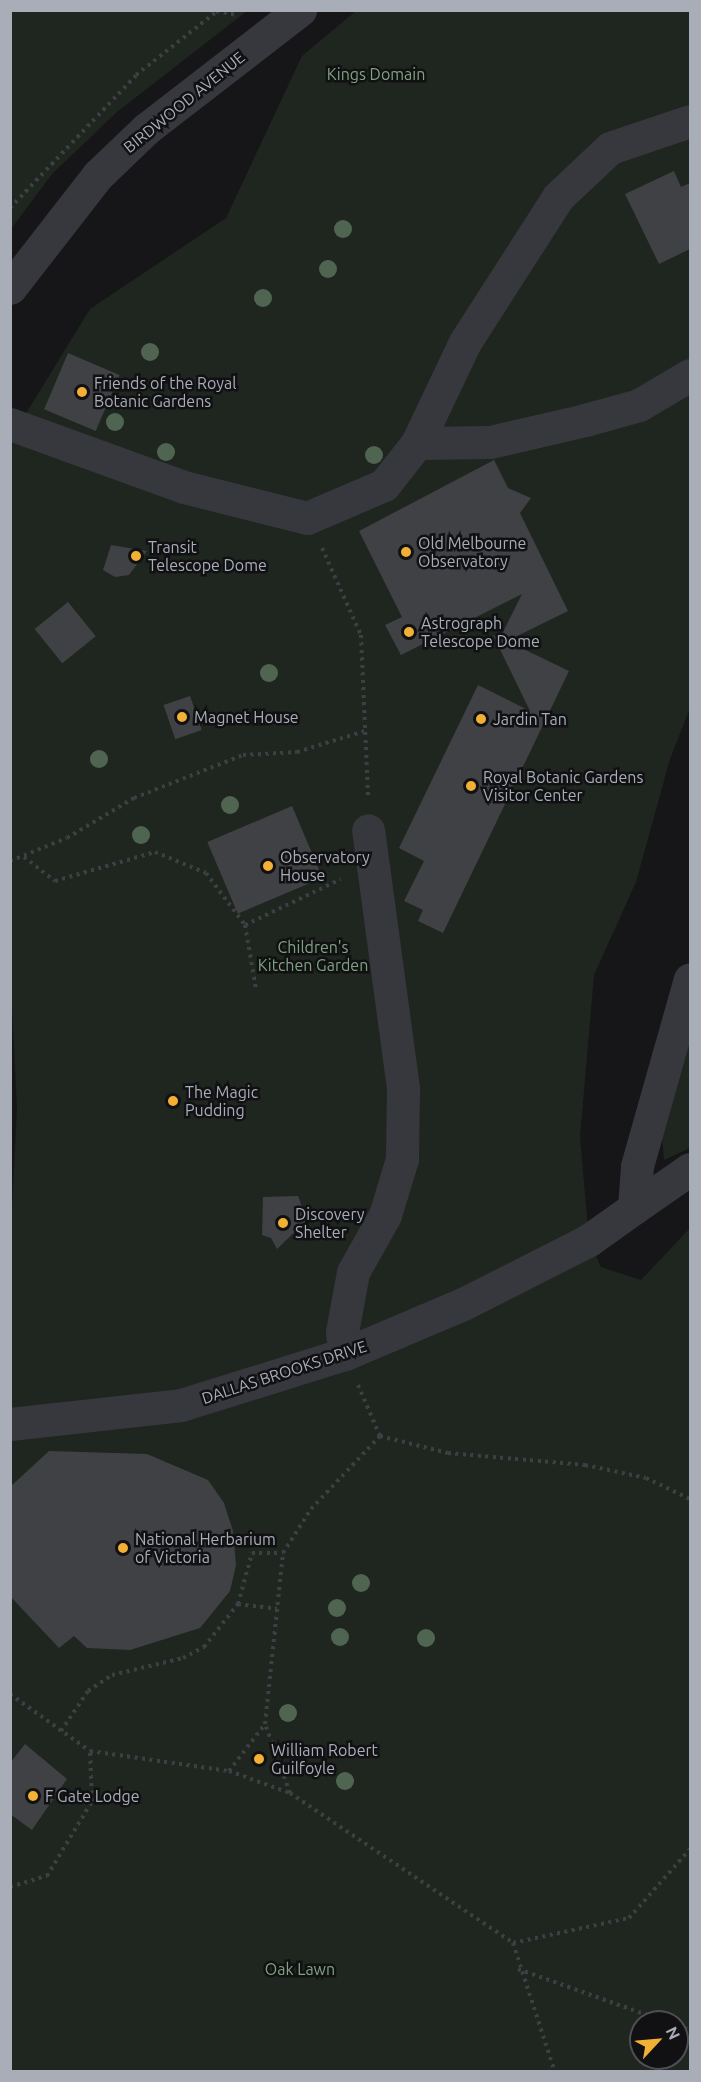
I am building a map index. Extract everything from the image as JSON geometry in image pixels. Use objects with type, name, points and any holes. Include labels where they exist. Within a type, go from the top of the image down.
[{"type":"street","name":"BIRDWOOD AVENUE","points":[[10,288],[98,175],[146,129],[300,10]]},
{"type":"street","points":[[10,424],[184,487],[307,518],[384,485],[417,443],[465,342],[558,197],[610,148],[690,121]]},
{"type":"street","points":[[417,443],[490,442],[585,420],[639,405],[690,375]]},
{"type":"street","points":[[345,1354],[342,1332],[353,1272],[385,1215],[402,1159],[403,1088],[371,868],[368,830]]},
{"type":"street","points":[[634,1208],[637,1166],[690,979]]},
{"type":"street","name":"DALLAS BROOKS DRIVE","points":[[10,1424],[182,1405],[345,1354],[562,1256],[690,1169]]},
{"type":"path","points":[[10,208],[136,75],[216,12]]},
{"type":"path","points":[[307,518],[361,635],[368,730],[368,830]]},
{"type":"path","points":[[10,861],[67,838],[134,798],[243,755],[297,752],[368,730]]},
{"type":"path","points":[[23,856],[55,881],[155,852],[206,873],[245,925],[256,989]]},
{"type":"path","points":[[245,925],[371,868]]},
{"type":"path","points":[[345,1354],[380,1436]]},
{"type":"path","points":[[380,1436],[448,1453],[585,1465],[646,1479],[690,1499]]},
{"type":"path","points":[[290,1793],[265,1724],[283,1554],[311,1509],[380,1436]]},
{"type":"path","points":[[61,1731],[88,1691],[112,1675],[183,1658],[204,1647],[238,1604],[252,1553],[283,1554]]},
{"type":"path","points":[[238,1604],[277,1609]]},
{"type":"path","points":[[10,1694],[90,1751],[229,1771],[290,1793],[513,1943],[518,1969],[555,2072]]},
{"type":"path","points":[[229,1771],[265,1724]]},
{"type":"path","points":[[10,1887],[47,1876],[92,1801],[90,1751]]},
{"type":"path","points":[[513,1943],[629,1918],[690,1849]]},
{"type":"path","points":[[518,1969],[633,2010]]},
{"type":"green space","points":[[11,10],[247,11],[117,112],[52,174],[11,229]]},
{"type":"green space","points":[[356,11],[690,11],[690,708],[670,759],[636,882],[594,975],[580,1137],[589,1240],[601,1267],[641,1280],[690,1228],[690,2071],[11,2072],[10,1248],[17,1108],[10,968],[11,438],[90,309],[226,218],[302,56]]},
{"type":"green space","points":[[690,1040],[690,1148],[664,1160],[661,1126]]},
{"type":"building","points":[[674,171],[681,187],[690,183],[690,249],[659,264],[625,194]]},
{"type":"building","name":"Friends of the Royal Botanic Gardens","points":[[68,353],[120,375],[96,431],[44,409]]},
{"type":"building","points":[[494,460],[508,488],[531,498],[520,513],[568,611],[507,641],[569,671],[443,933],[418,921],[423,910],[404,901],[424,861],[399,848],[478,685],[530,711],[493,635],[500,638],[522,594],[401,655],[385,625],[402,617],[359,531]]},
{"type":"building","points":[[111,545],[147,551],[129,575],[115,577],[103,570]]},
{"type":"building","points":[[68,602],[96,636],[62,663],[35,629]]},
{"type":"building","name":"Magnet House","points":[[190,696],[202,730],[175,739],[164,705]]},
{"type":"building","name":"Observatory House","points":[[292,806],[322,878],[238,914],[207,842]]},
{"type":"building","name":"Discovery Shelter","points":[[298,1196],[307,1220],[277,1249],[271,1238],[262,1235],[263,1197]]},
{"type":"building","name":"National Herbarium of Victoria","points":[[49,1451],[147,1454],[208,1480],[224,1503],[233,1531],[236,1565],[230,1591],[200,1628],[130,1650],[87,1648],[74,1636],[59,1648],[10,1596],[10,1487]]},
{"type":"building","name":"F Gate Lodge","points":[[25,1744],[67,1779],[32,1830],[10,1814],[10,1763]]},
{"type":"place","name":"Friends of the Royal Botanic Gardens","points":[[82,392]]},
{"type":"place","name":"Old Melbourne Observatory","points":[[406,552]]},
{"type":"place","name":"Transit Telescope Dome","points":[[136,556]]},
{"type":"place","name":"Astrograph Telescope Dome","points":[[409,632]]},
{"type":"place","name":"Magnet House","points":[[182,717]]},
{"type":"place","name":"Jardin Tan","points":[[481,719]]},
{"type":"place","name":"Royal Botanic Gardens Visitor Center","points":[[471,786]]},
{"type":"place","name":"Observatory House","points":[[268,866]]},
{"type":"place","name":"The Magic Pudding","points":[[173,1101]]},
{"type":"place","name":"Discovery Shelter","points":[[283,1223]]},
{"type":"place","name":"National Herbarium of Victoria","points":[[123,1548]]},
{"type":"place","name":"William Robert Guilfoyle","points":[[259,1759]]},
{"type":"place","name":"F Gate Lodge","points":[[33,1796]]},
{"type":"park label","name":"Kings Domain","points":[[376,74]]},
{"type":"park label","name":"Children's Kitchen Garden","points":[[313,956]]},
{"type":"park label","name":"Oak Lawn","points":[[300,1969]]}]
